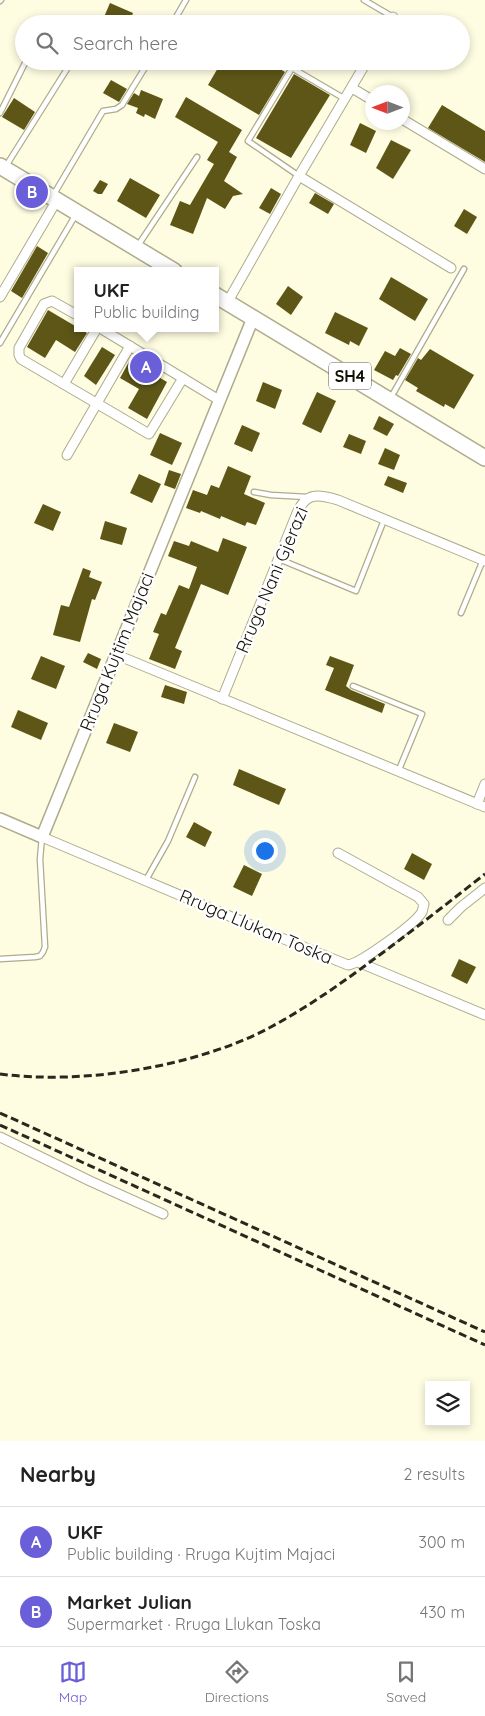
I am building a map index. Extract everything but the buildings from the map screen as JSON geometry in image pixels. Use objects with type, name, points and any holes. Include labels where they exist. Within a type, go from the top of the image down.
[{"type":"main road","points":[[2,167],[168,267]]},
{"type":"main road","name":"SH4","points":[[221,299],[485,458]]},
{"type":"street","points":[[221,299],[363,70]]},
{"type":"street","points":[[352,88],[365,96]]},
{"type":"street","points":[[410,124],[485,169]]},
{"type":"street","points":[[298,176],[451,268]]},
{"type":"street","points":[[0,297],[55,199]]},
{"type":"street","points":[[74,313],[58,303],[48,301],[44,304],[18,351],[21,359],[149,434],[183,378]]},
{"type":"street","name":"Rruga Kujtim Majaci","points":[[42,837],[253,318]]},
{"type":"street","points":[[64,384],[96,332]]},
{"type":"street","points":[[106,332],[219,400]]},
{"type":"street","points":[[67,455],[130,346]]},
{"type":"street","name":"Rruga Nani Gjerazi","points":[[222,699],[304,500],[310,497],[327,497],[484,561]]},
{"type":"street","points":[[117,655],[481,805],[485,784]]},
{"type":"street","name":"Rruga Llukan Toska","points":[[0,819],[145,882],[348,965],[358,962],[401,931],[421,913],[424,904],[418,898],[338,852]]},
{"type":"street","points":[[448,920],[485,888]]},
{"type":"street","points":[[358,962],[485,1015]]},
{"type":"street","points":[[0,1137],[90,1182],[163,1214]]},
{"type":"lane","points":[[177,15],[186,0]]},
{"type":"lane","points":[[364,0],[384,15]]},
{"type":"lane","points":[[0,113],[22,70]]},
{"type":"lane","points":[[2,167],[67,70]]},
{"type":"lane","points":[[55,199],[103,111],[116,109],[122,105],[143,70]]},
{"type":"lane","points":[[291,70],[248,141],[298,176]]},
{"type":"lane","points":[[295,70],[345,99]]},
{"type":"lane","points":[[137,248],[197,157]]},
{"type":"lane","points":[[0,343],[77,212]]},
{"type":"lane","points":[[389,400],[464,270]]},
{"type":"lane","points":[[254,492],[310,497]]},
{"type":"lane","points":[[279,559],[356,591],[384,520]]},
{"type":"lane","points":[[461,613],[484,561]]},
{"type":"lane","points":[[353,686],[422,714],[398,772]]},
{"type":"lane","points":[[145,882],[168,841],[195,777]]},
{"type":"lane","name":"Rruga Kujtim Majaci","points":[[0,960],[35,957],[40,956],[43,952],[45,938],[40,859],[42,837]]},
{"type":"railway","points":[[0,1074],[32,1077],[102,1075],[173,1063],[240,1042],[285,1019],[330,990],[389,948],[485,874]]},
{"type":"railway","points":[[0,1113],[485,1332]]},
{"type":"railway","points":[[0,1125],[485,1345]]},
{"type":"place","name":"Market Julian","points":[[32,192]]},
{"type":"place","name":"UKF","points":[[146,367]]}]
